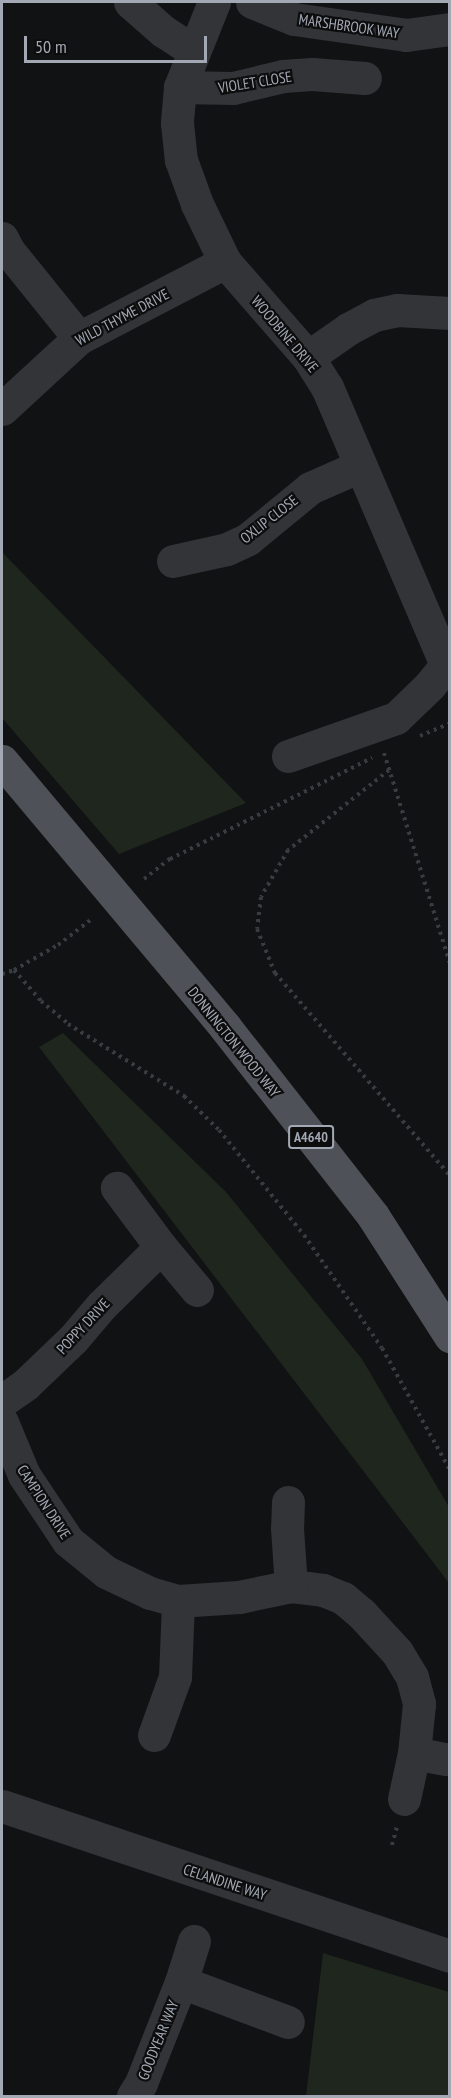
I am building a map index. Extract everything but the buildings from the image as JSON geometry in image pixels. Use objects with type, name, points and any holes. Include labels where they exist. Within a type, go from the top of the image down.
[{"type":"main road","name":"DONNINGTON WOOD WAY","points":[[2,761],[225,1028],[373,1216],[450,1336]]},
{"type":"street","points":[[130,2],[163,31],[194,51]]},
{"type":"street","name":"WOODBINE DRIVE","points":[[214,2],[180,87],[177,123],[181,160],[197,204],[225,262],[308,357],[327,387],[442,672]]},
{"type":"street","name":"MARSHBROOK WAY","points":[[252,2],[294,19],[406,35],[450,29]]},
{"type":"street","name":"VIOLET CLOSE","points":[[180,87],[233,88],[283,76],[312,74],[366,78]]},
{"type":"street","points":[[2,238],[79,338]]},
{"type":"street","name":"WILD THYME DRIVE","points":[[2,409],[79,338],[225,262]]},
{"type":"street","points":[[308,357],[348,328],[374,315],[398,310],[450,313]]},
{"type":"street","name":"OXLIP CLOSE","points":[[174,561],[227,549],[248,539],[310,488],[360,466]]},
{"type":"street","points":[[288,756],[396,718],[442,672]]},
{"type":"street","points":[[117,1188],[197,1290]]},
{"type":"street","name":"POPPY DRIVE","points":[[2,1401],[26,1384],[73,1339],[101,1306],[161,1246]]},
{"type":"street","name":"CAMPION DRIVE","points":[[2,1422],[24,1475],[68,1541],[106,1572],[150,1593],[178,1601],[239,1597],[291,1586],[323,1590],[343,1598],[397,1652],[412,1677],[430,1756],[404,1799]]},
{"type":"street","points":[[278,1519],[291,1586]]},
{"type":"street","points":[[154,1735],[176,1677],[178,1601]]},
{"type":"street","name":"CELANDINE WAY","points":[[2,1806],[450,1956]]},
{"type":"street","name":"GOODYEAR WAY","points":[[133,2097],[141,2083],[181,1982],[194,1941]]},
{"type":"street","name":"GOODYEAR WAY","points":[[181,1982],[288,2022]]},
{"type":"path","points":[[144,879],[170,859],[384,752],[450,963]]},
{"type":"path","points":[[389,770],[288,850],[261,897],[257,929],[275,973],[450,1176]]},
{"type":"path","points":[[2,974],[14,970],[58,945],[93,918]]},
{"type":"path","points":[[14,970],[41,1000],[68,1024],[184,1096],[219,1130],[304,1235],[382,1348],[450,1470]]},
{"type":"shaded area","points":[[2,552],[246,803],[119,854],[2,718]]},
{"type":"shaded area","points":[[63,1033],[226,1192],[362,1359],[449,1507],[449,1583],[39,1047]]},
{"type":"shaded area","points":[[323,1953],[449,1992],[449,2096],[306,2096]]}]
